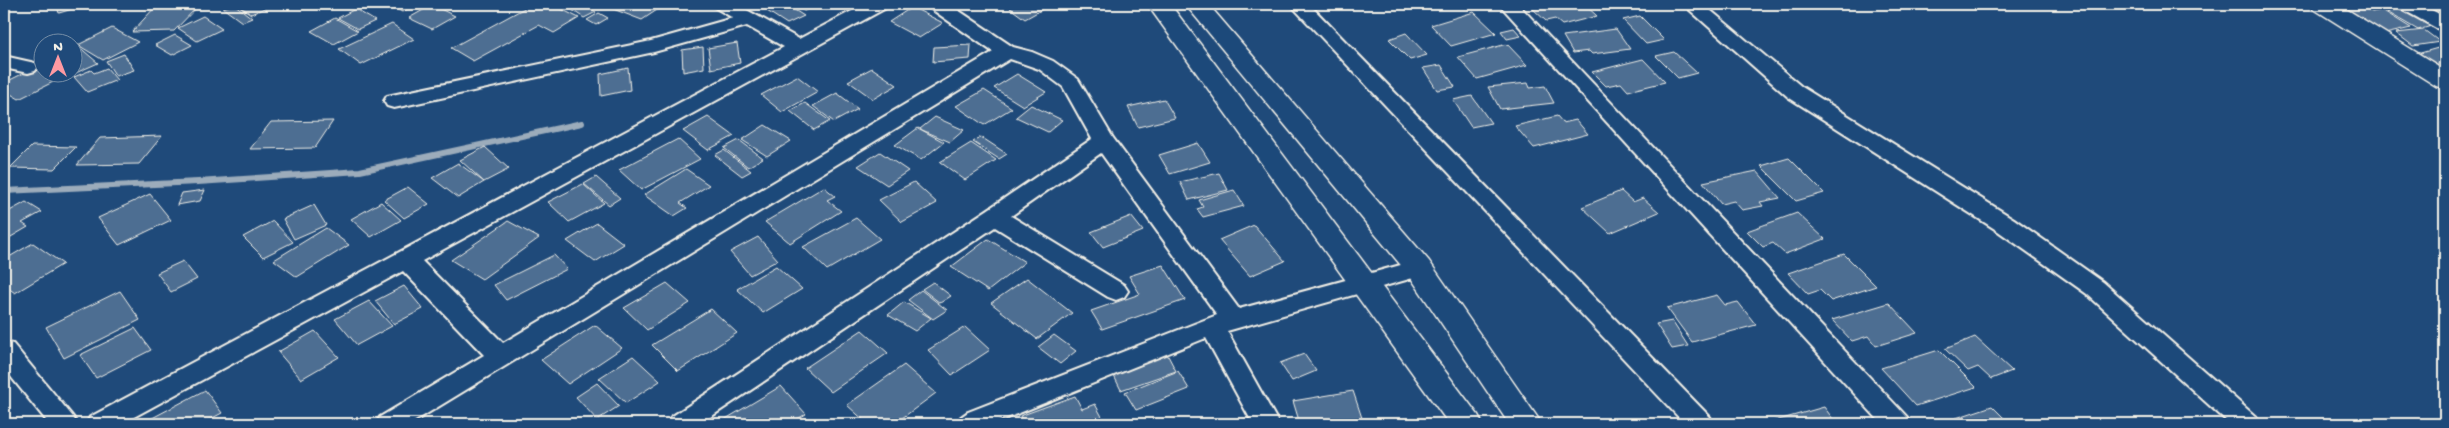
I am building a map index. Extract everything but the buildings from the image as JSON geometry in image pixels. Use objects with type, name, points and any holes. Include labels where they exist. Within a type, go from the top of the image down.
[{"type":"street","points":[[723,4],[799,47]]},
{"type":"street","points":[[99,424],[879,4]]},
{"type":"street","points":[[937,4],[1007,52],[1024,56],[1046,65],[1071,83],[1104,141],[1222,322],[1266,424]]},
{"type":"street","points":[[1158,4],[1366,284],[1467,424]]},
{"type":"street","points":[[1196,4],[1419,268],[1526,424]]},
{"type":"street","points":[[1299,4],[1701,424]]},
{"type":"street","points":[[1508,4],[1898,424]]},
{"type":"street","points":[[1692,4],[1795,92],[2006,225],[2095,288],[2247,424]]},
{"type":"street","points":[[2322,4],[2445,81]]},
{"type":"street","points":[[2407,4],[2445,25]]},
{"type":"street","points":[[394,101],[654,46],[750,19]]},
{"type":"street","points":[[389,424],[1007,52]]},
{"type":"street","points":[[4,62],[28,66]]},
{"type":"street","points":[[680,424],[995,216],[1104,141]]},
{"type":"street","points":[[995,216],[1116,291]]},
{"type":"street","points":[[406,259],[501,357]]},
{"type":"street","points":[[975,422],[1222,322],[1419,268]]},
{"type":"street","points":[[4,351],[64,424]]},
{"type":"waterway","points":[[4,191],[198,182],[360,171],[582,123]]}]
